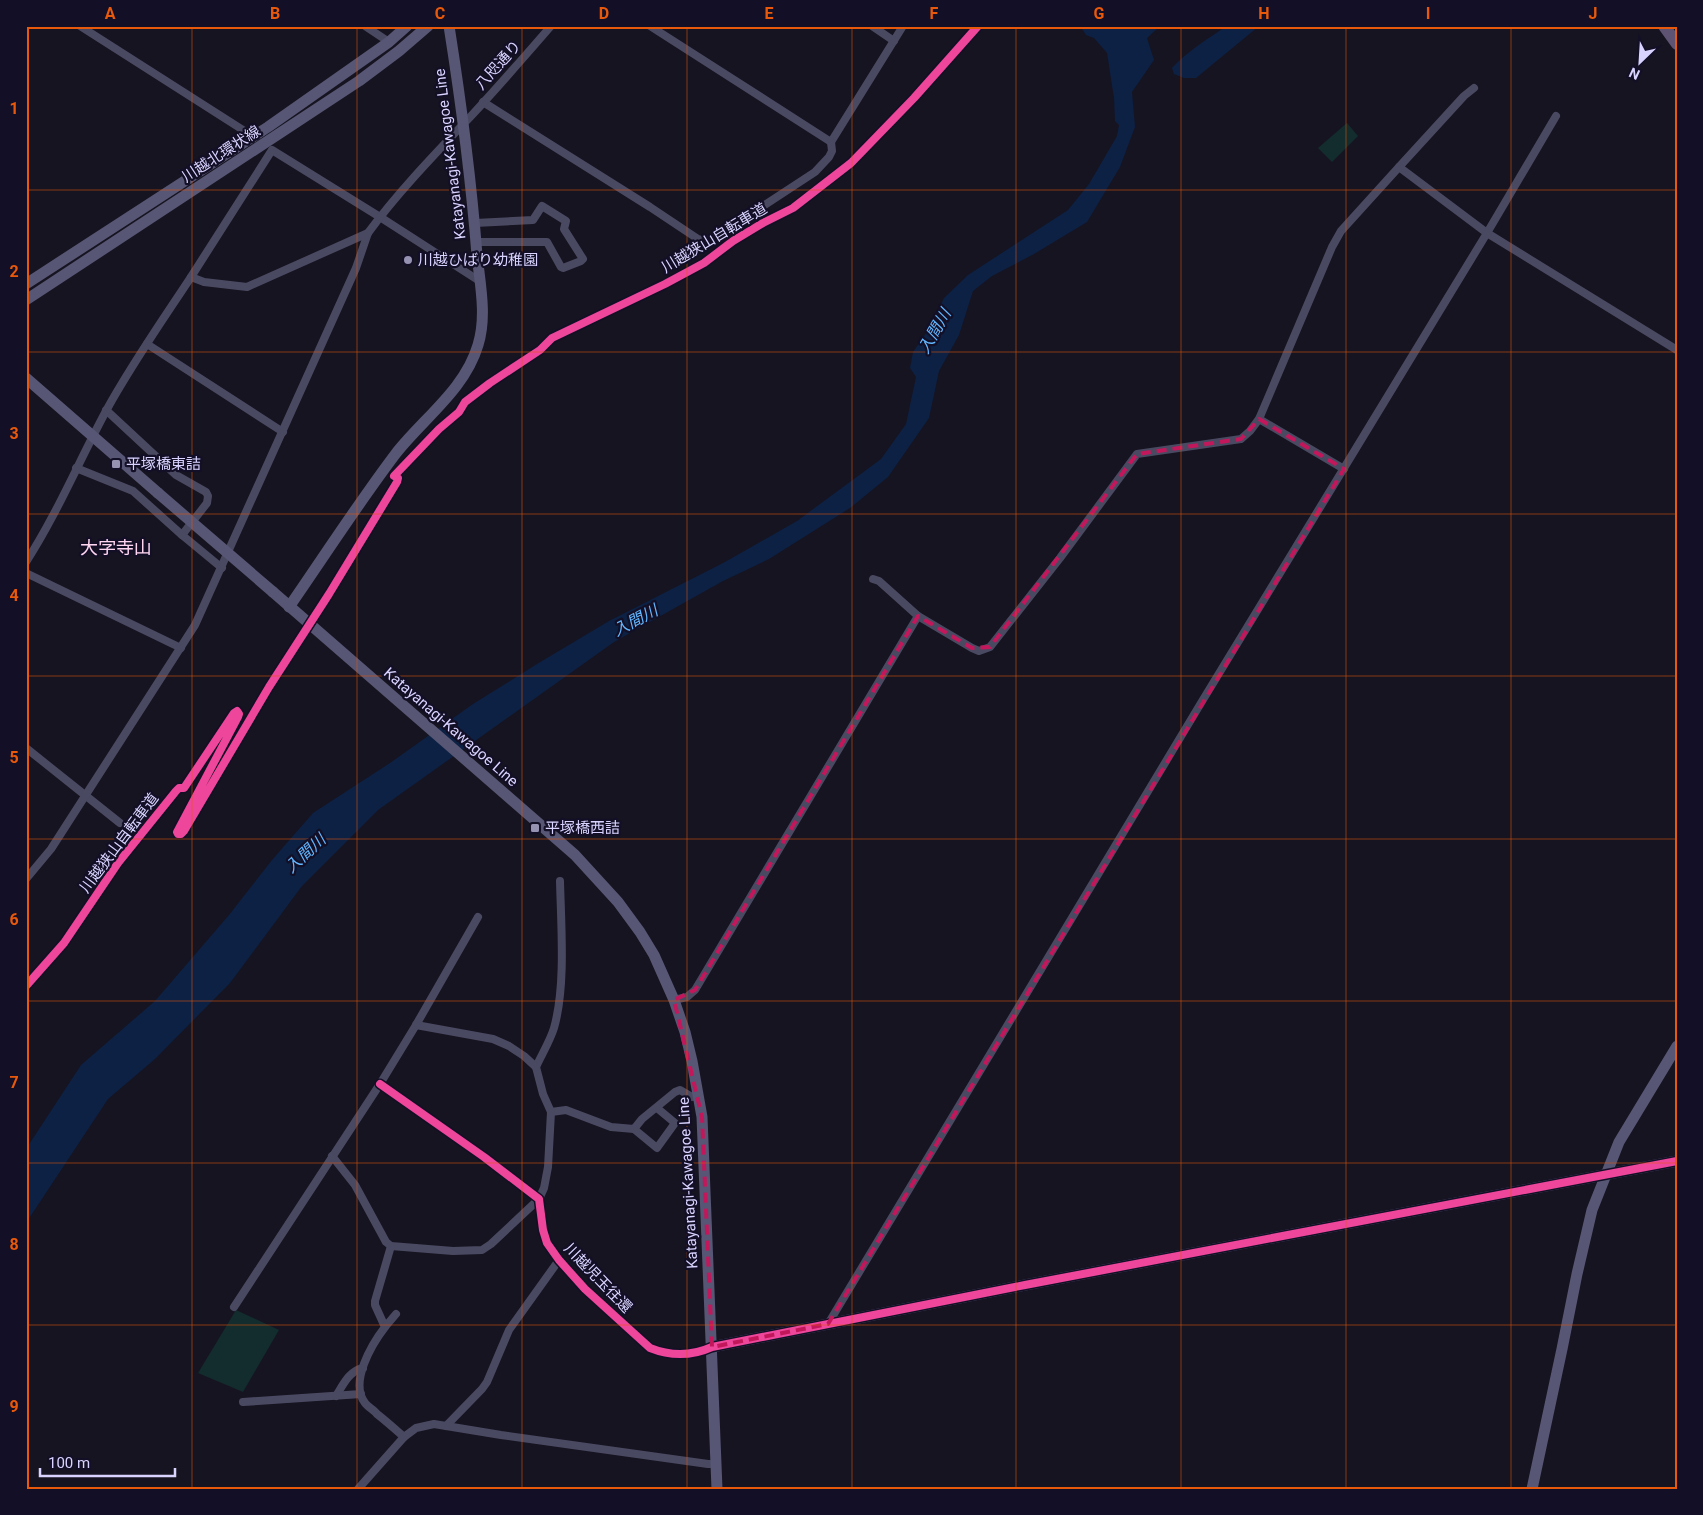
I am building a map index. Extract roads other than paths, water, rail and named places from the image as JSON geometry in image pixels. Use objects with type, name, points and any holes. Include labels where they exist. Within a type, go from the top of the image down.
[{"type":"main road","name":"川越北環状線","points":[[26,284],[268,127],[389,42],[408,26]]},
{"type":"main road","name":"川越北環状線","points":[[26,300],[358,81],[399,51],[428,26]]},
{"type":"main road","name":"Katayanagi-Kawagoe Line","points":[[449,26],[464,122],[475,223],[482,326],[478,344],[469,369],[454,390],[398,451],[289,607],[575,854],[618,902],[654,955],[674,1000],[685,1032],[702,1117],[717,1489]]},
{"type":"main road","points":[[1664,26],[1677,44]]},
{"type":"main road","points":[[26,378],[289,607]]},
{"type":"main road","points":[[1532,1489],[1592,1210],[1620,1142],[1677,1046]]},
{"type":"main road","points":[[712,1347],[1677,1161]]},
{"type":"street","points":[[80,26],[243,130]]},
{"type":"street","points":[[364,26],[389,42]]},
{"type":"street","name":"八咫通り","points":[[26,879],[51,850],[195,625],[356,268],[368,234],[380,217],[551,26]]},
{"type":"street","points":[[650,26],[831,142]]},
{"type":"street","points":[[872,26],[894,40]]},
{"type":"street","points":[[483,102],[698,239],[709,240],[815,172],[829,157],[832,151],[831,142],[904,26]]},
{"type":"street","points":[[873,579],[879,581],[918,616],[972,648],[979,651],[990,647],[1054,566],[1137,454],[1241,439],[1250,431],[1259,418],[1340,231],[1464,96],[1474,88]]},
{"type":"street","points":[[828,1324],[1556,116]]},
{"type":"street","points":[[26,562],[49,524],[106,410],[272,150],[480,282]]},
{"type":"street","points":[[1399,167],[1487,233],[1677,350]]},
{"type":"street","points":[[475,223],[533,220],[542,206],[566,221],[564,229],[583,259],[563,268],[547,242],[476,242]]},
{"type":"street","points":[[191,277],[204,282],[247,287],[368,234]]},
{"type":"street","points":[[147,344],[283,432]]},
{"type":"street","points":[[106,410],[176,474],[206,492],[208,496],[207,504],[182,535]]},
{"type":"street","points":[[1259,418],[1344,469]]},
{"type":"street","points":[[76,468],[133,491],[222,568]]},
{"type":"street","points":[[26,573],[182,648]]},
{"type":"street","points":[[674,1000],[687,997],[695,990],[918,616]]},
{"type":"street","points":[[26,748],[120,822]]},
{"type":"street","points":[[536,1066],[550,1039],[557,1014],[561,952],[560,881]]},
{"type":"street","points":[[234,1307],[380,1084],[478,917]]},
{"type":"street","points":[[332,1156],[355,1185],[372,1219],[386,1242],[392,1246],[454,1251],[482,1250],[491,1244],[539,1199],[546,1179],[551,1112],[543,1094],[536,1066],[509,1046],[493,1039],[416,1025]]},
{"type":"street","points":[[380,1084],[484,1157],[539,1199]]},
{"type":"street","points":[[634,1129],[674,1092],[680,1090],[692,1097],[699,1096]]},
{"type":"street","points":[[551,1112],[566,1110],[610,1127],[634,1129],[657,1148],[675,1123],[657,1108]]},
{"type":"street","name":"川越児玉往還","points":[[539,1199],[542,1230],[547,1243],[559,1260],[586,1289],[650,1348],[662,1353],[672,1354],[700,1352],[712,1347]]},
{"type":"street","points":[[385,1327],[375,1301],[392,1246]]},
{"type":"street","points":[[446,1426],[487,1382],[509,1330],[559,1260]]},
{"type":"street","points":[[396,1314],[370,1349],[360,1378],[361,1394],[365,1404],[404,1437]]},
{"type":"street","points":[[336,1396],[352,1373],[357,1369],[363,1368]]},
{"type":"street","points":[[243,1402],[361,1394]]},
{"type":"street","points":[[358,1489],[404,1437],[416,1428],[434,1424],[603,1450],[716,1464]]},
{"type":"water","name":"入間川","points":[[1080,26],[1160,26],[1147,38],[1154,60],[1132,92],[1135,127],[1120,167],[1087,222],[1034,254],[992,276],[973,291],[959,335],[939,371],[929,418],[888,477],[850,508],[769,559],[723,581],[614,642],[378,810],[302,886],[230,983],[155,1059],[108,1099],[26,1223],[26,1149],[81,1065],[155,1001],[313,813],[390,763],[473,704],[537,664],[609,621],[725,562],[797,521],[881,459],[906,424],[916,377],[910,368],[913,352],[929,329],[944,298],[968,275],[1068,210],[1089,184],[1117,136],[1119,125],[1115,121],[1114,98],[1107,53],[1094,38],[1086,35]]},
{"type":"water","points":[[1227,26],[1259,26],[1196,78],[1184,78],[1174,74],[1172,68],[1178,62]]},
{"type":"place","name":"川越ひばり幼稚園","points":[[408,260]]},
{"type":"place","name":"平塚橋東詰","points":[[116,464]]},
{"type":"place","name":"平塚橋西詰","points":[[535,828]]},
{"type":"district","name":"大字寺山","points":[[116,548]]}]
